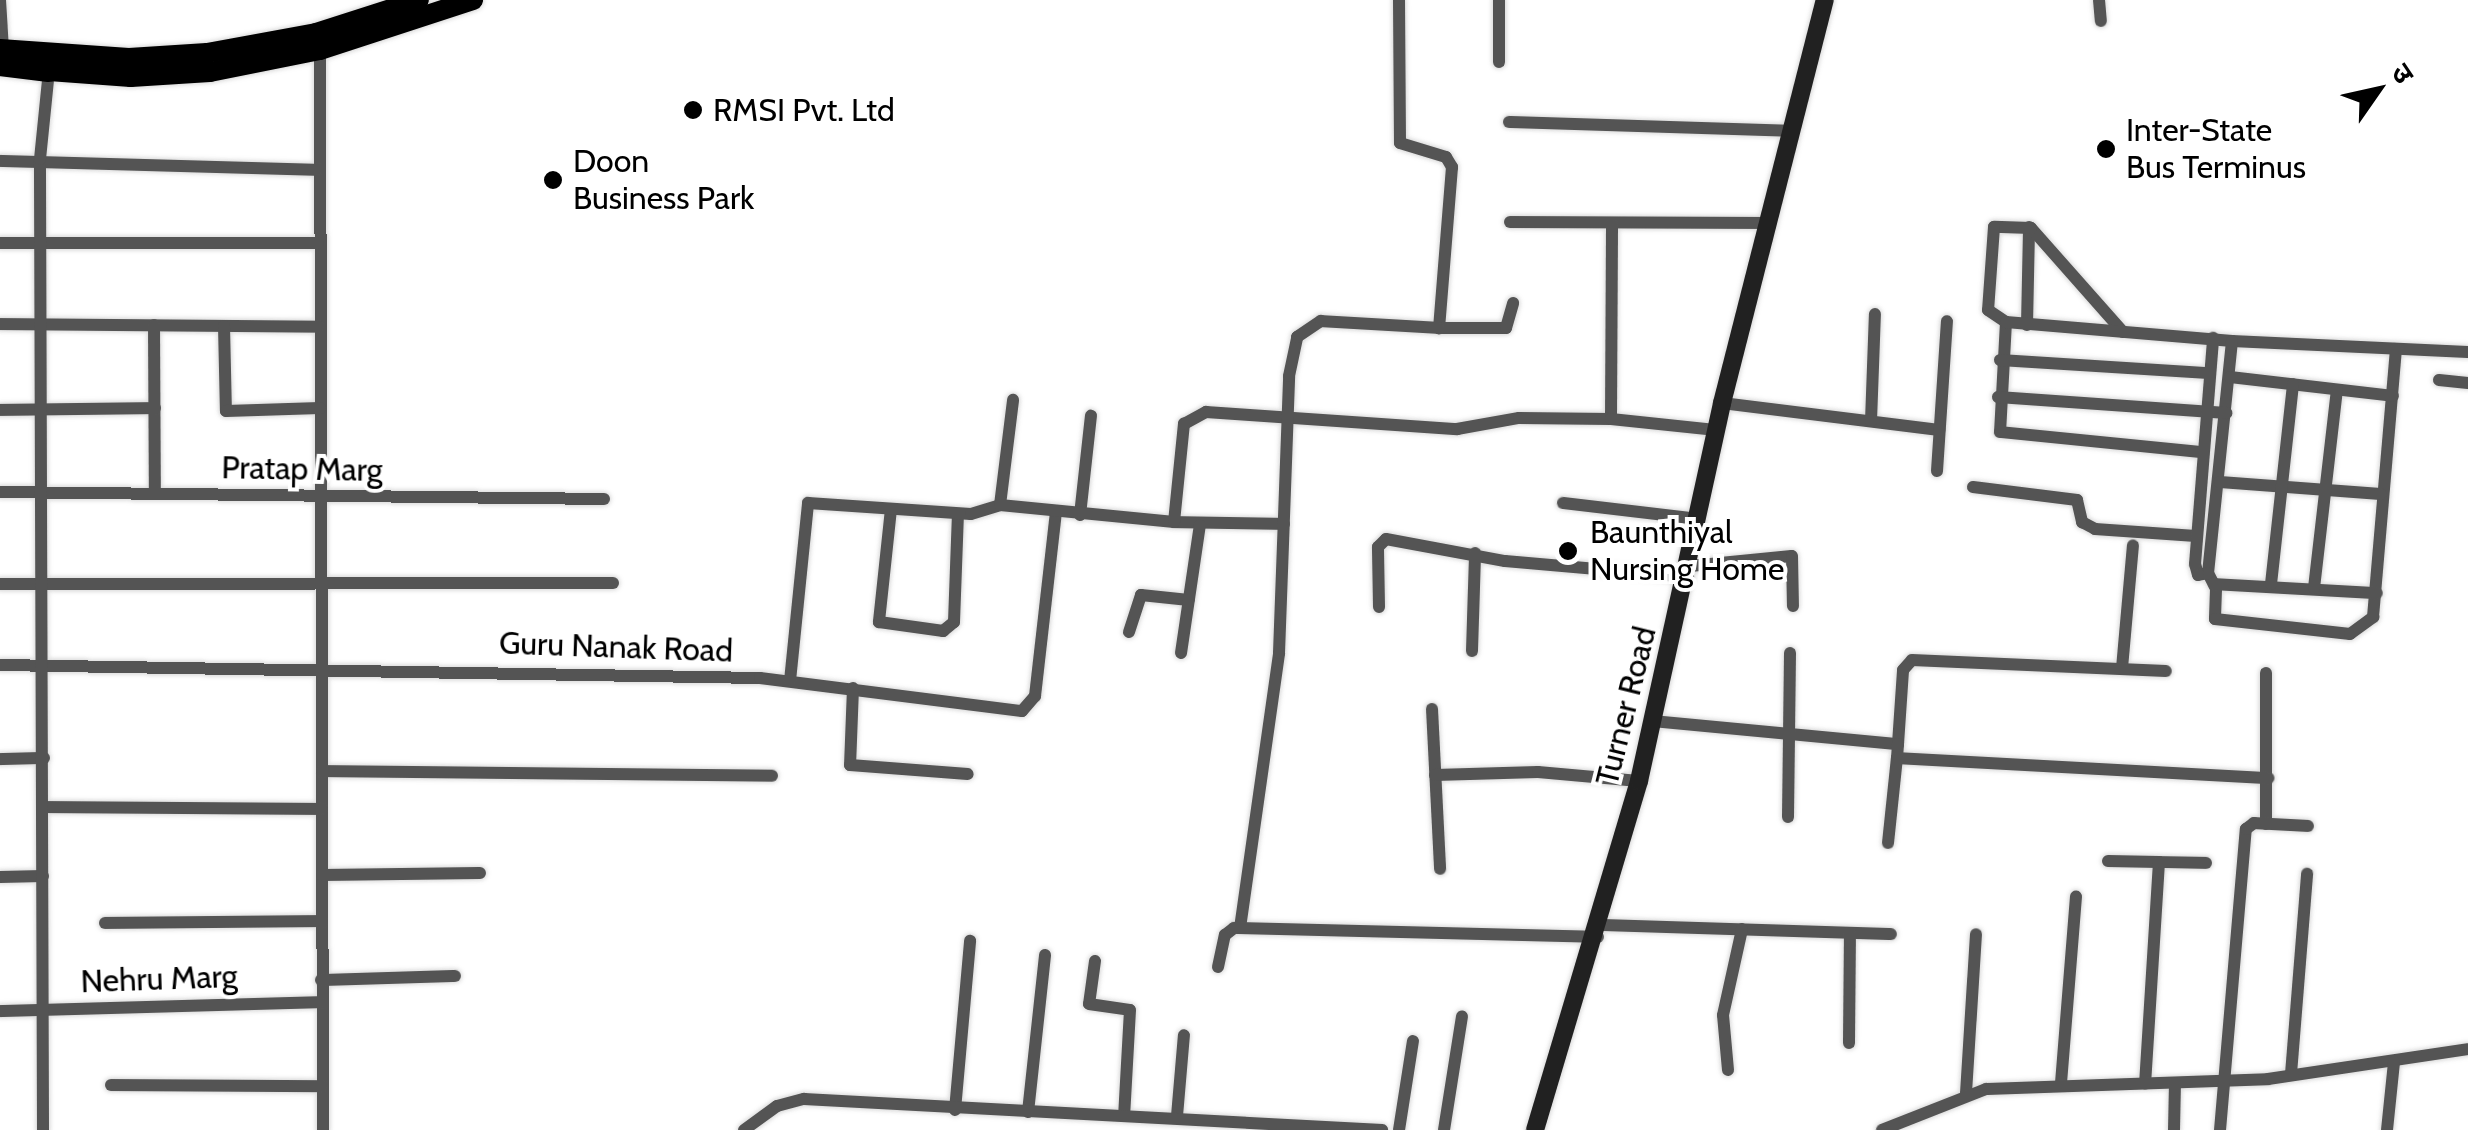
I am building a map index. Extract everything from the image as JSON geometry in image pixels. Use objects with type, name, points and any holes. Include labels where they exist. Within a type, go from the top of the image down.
[{"type":"highway","points":[[1,54],[129,58],[208,53],[316,33],[419,0]]},
{"type":"highway","points":[[1,54],[49,71],[131,77],[210,72],[320,50],[473,0]]},
{"type":"main road","name":"Turner Road","points":[[1535,1130],[1600,931],[1639,781],[1689,571],[1722,403],[1826,0]]},
{"type":"street","points":[[0,0],[1,54]]},
{"type":"street","points":[[1399,0],[1400,143],[1446,157],[1452,168],[1440,328]]},
{"type":"street","points":[[1499,62],[1500,0]]},
{"type":"street","points":[[2099,0],[2101,21]]},
{"type":"street","points":[[320,50],[317,170],[323,1130]]},
{"type":"street","points":[[43,1130],[40,159],[49,71]]},
{"type":"street","points":[[1509,122],[1791,131]]},
{"type":"street","points":[[0,161],[40,159],[317,170]]},
{"type":"street","points":[[1510,222],[1768,223]]},
{"type":"street","points":[[1611,419],[1612,225]]},
{"type":"street","points":[[2029,227],[1993,230],[1988,310],[2006,322],[2232,340],[2468,352]]},
{"type":"street","points":[[2026,325],[2029,227]]},
{"type":"street","points":[[2029,227],[2123,332]]},
{"type":"street","points":[[0,243],[318,243]]},
{"type":"street","points":[[1240,928],[1279,653],[1291,362],[1303,328],[1321,321],[1506,328],[1513,303]]},
{"type":"street","points":[[1871,421],[1875,314]]},
{"type":"street","points":[[1937,471],[1946,320]]},
{"type":"street","points":[[2006,322],[1998,396],[1998,428],[2005,435],[2202,452]]},
{"type":"street","points":[[0,324],[319,327]]},
{"type":"street","points":[[154,325],[155,494]]},
{"type":"street","points":[[224,326],[226,411],[320,408]]},
{"type":"street","points":[[2213,338],[2196,573],[2211,578],[2377,592]]},
{"type":"street","points":[[2232,340],[2211,578],[2218,621],[2350,634],[2372,621],[2377,592],[2381,494],[2396,349]]},
{"type":"street","points":[[2000,360],[2209,373]]},
{"type":"street","points":[[2230,378],[2393,396]]},
{"type":"street","points":[[2439,380],[2468,383]]},
{"type":"street","points":[[2271,584],[2293,384]]},
{"type":"street","points":[[2314,588],[2322,489],[2337,390]]},
{"type":"street","points":[[1998,396],[2226,412]]},
{"type":"street","points":[[1000,505],[1013,400]]},
{"type":"street","points":[[1722,403],[1939,430]]},
{"type":"street","points":[[0,410],[154,408]]},
{"type":"street","points":[[1174,522],[1189,417],[1206,412],[1291,421],[1466,429],[1519,418],[1611,419],[1716,430]]},
{"type":"street","points":[[1080,515],[1091,416]]},
{"type":"street","points":[[2199,493],[2219,488],[2282,486],[2381,494]]},
{"type":"street","points":[[1972,487],[2077,500],[2082,522],[2094,529],[2196,536]]},
{"type":"street","name":"Pratap Marg","points":[[0,492],[604,499]]},
{"type":"street","points":[[1563,503],[1699,519]]},
{"type":"street","points":[[790,681],[804,506],[958,514],[1000,505],[1200,525],[1284,524]]},
{"type":"street","points":[[891,509],[879,622],[943,631],[954,622],[958,514]]},
{"type":"street","name":"Guru Nanak Road","points":[[0,666],[322,667],[790,681],[1027,710],[1035,696],[1056,513]]},
{"type":"street","points":[[1181,653],[1200,525]]},
{"type":"street","points":[[1378,608],[1382,540],[1550,566],[1689,571],[1792,556],[1793,606]]},
{"type":"street","points":[[2122,668],[2133,545]]},
{"type":"street","points":[[1472,650],[1475,553]]},
{"type":"street","points":[[0,584],[612,583]]},
{"type":"street","points":[[1130,632],[1142,596],[1189,600]]},
{"type":"street","points":[[1788,817],[1785,732],[1790,652]]},
{"type":"street","points":[[1888,843],[1904,670],[1912,660],[2166,671]]},
{"type":"street","points":[[2266,673],[2266,824]]},
{"type":"street","points":[[853,688],[850,764],[968,774]]},
{"type":"street","points":[[1432,709],[1440,869]]},
{"type":"street","points":[[1654,721],[1785,732],[1897,751],[2268,778]]},
{"type":"street","points":[[0,758],[44,758]]},
{"type":"street","points":[[322,771],[772,776]]},
{"type":"street","points":[[1435,775],[1538,772],[1639,781]]},
{"type":"street","points":[[43,808],[322,809]]},
{"type":"street","points":[[2220,1130],[2246,829],[2266,824],[2308,826]]},
{"type":"street","points":[[2108,862],[2206,863]]},
{"type":"street","points":[[2145,1084],[2159,862]]},
{"type":"street","points":[[322,875],[480,872]]},
{"type":"street","points":[[2292,1074],[2307,874]]},
{"type":"street","points":[[0,877],[43,876]]},
{"type":"street","points":[[2061,1083],[2076,897]]},
{"type":"street","points":[[104,923],[322,921]]},
{"type":"street","points":[[1218,967],[1224,935],[1240,928],[1891,934]]},
{"type":"street","points":[[1728,1070],[1724,1003],[1742,930]]},
{"type":"street","points":[[1849,1043],[1850,933]]},
{"type":"street","points":[[1966,1093],[1976,934]]},
{"type":"street","points":[[955,1110],[970,941]]},
{"type":"street","points":[[1028,1112],[1045,955]]},
{"type":"street","points":[[1095,961],[1090,1004],[1130,1011],[1124,1116]]},
{"type":"street","points":[[321,980],[456,976]]},
{"type":"street","name":"Nehru Marg","points":[[0,1011],[320,1002]]},
{"type":"street","points":[[1444,1130],[1462,1016]]},
{"type":"street","points":[[1177,1116],[1184,1035]]},
{"type":"street","points":[[1399,1130],[1413,1041]]},
{"type":"street","points":[[1882,1130],[1966,1093],[2061,1083],[2225,1080],[2394,1062],[2468,1049]]},
{"type":"street","points":[[2388,1130],[2394,1062]]},
{"type":"street","points":[[2174,1130],[2175,1083]]},
{"type":"street","points":[[111,1085],[322,1086]]},
{"type":"street","points":[[744,1130],[793,1100],[955,1110],[1177,1116],[1226,1124],[1382,1130]]},
{"type":"place","name":"RMSI Pvt. Ltd","points":[[693,110]]},
{"type":"place","name":"Inter-State Bus Terminus","points":[[2106,149]]},
{"type":"place","name":"Doon Business Park","points":[[553,180]]},
{"type":"place","name":"Baunthiyal Nursing Home","points":[[1568,551]]}]
